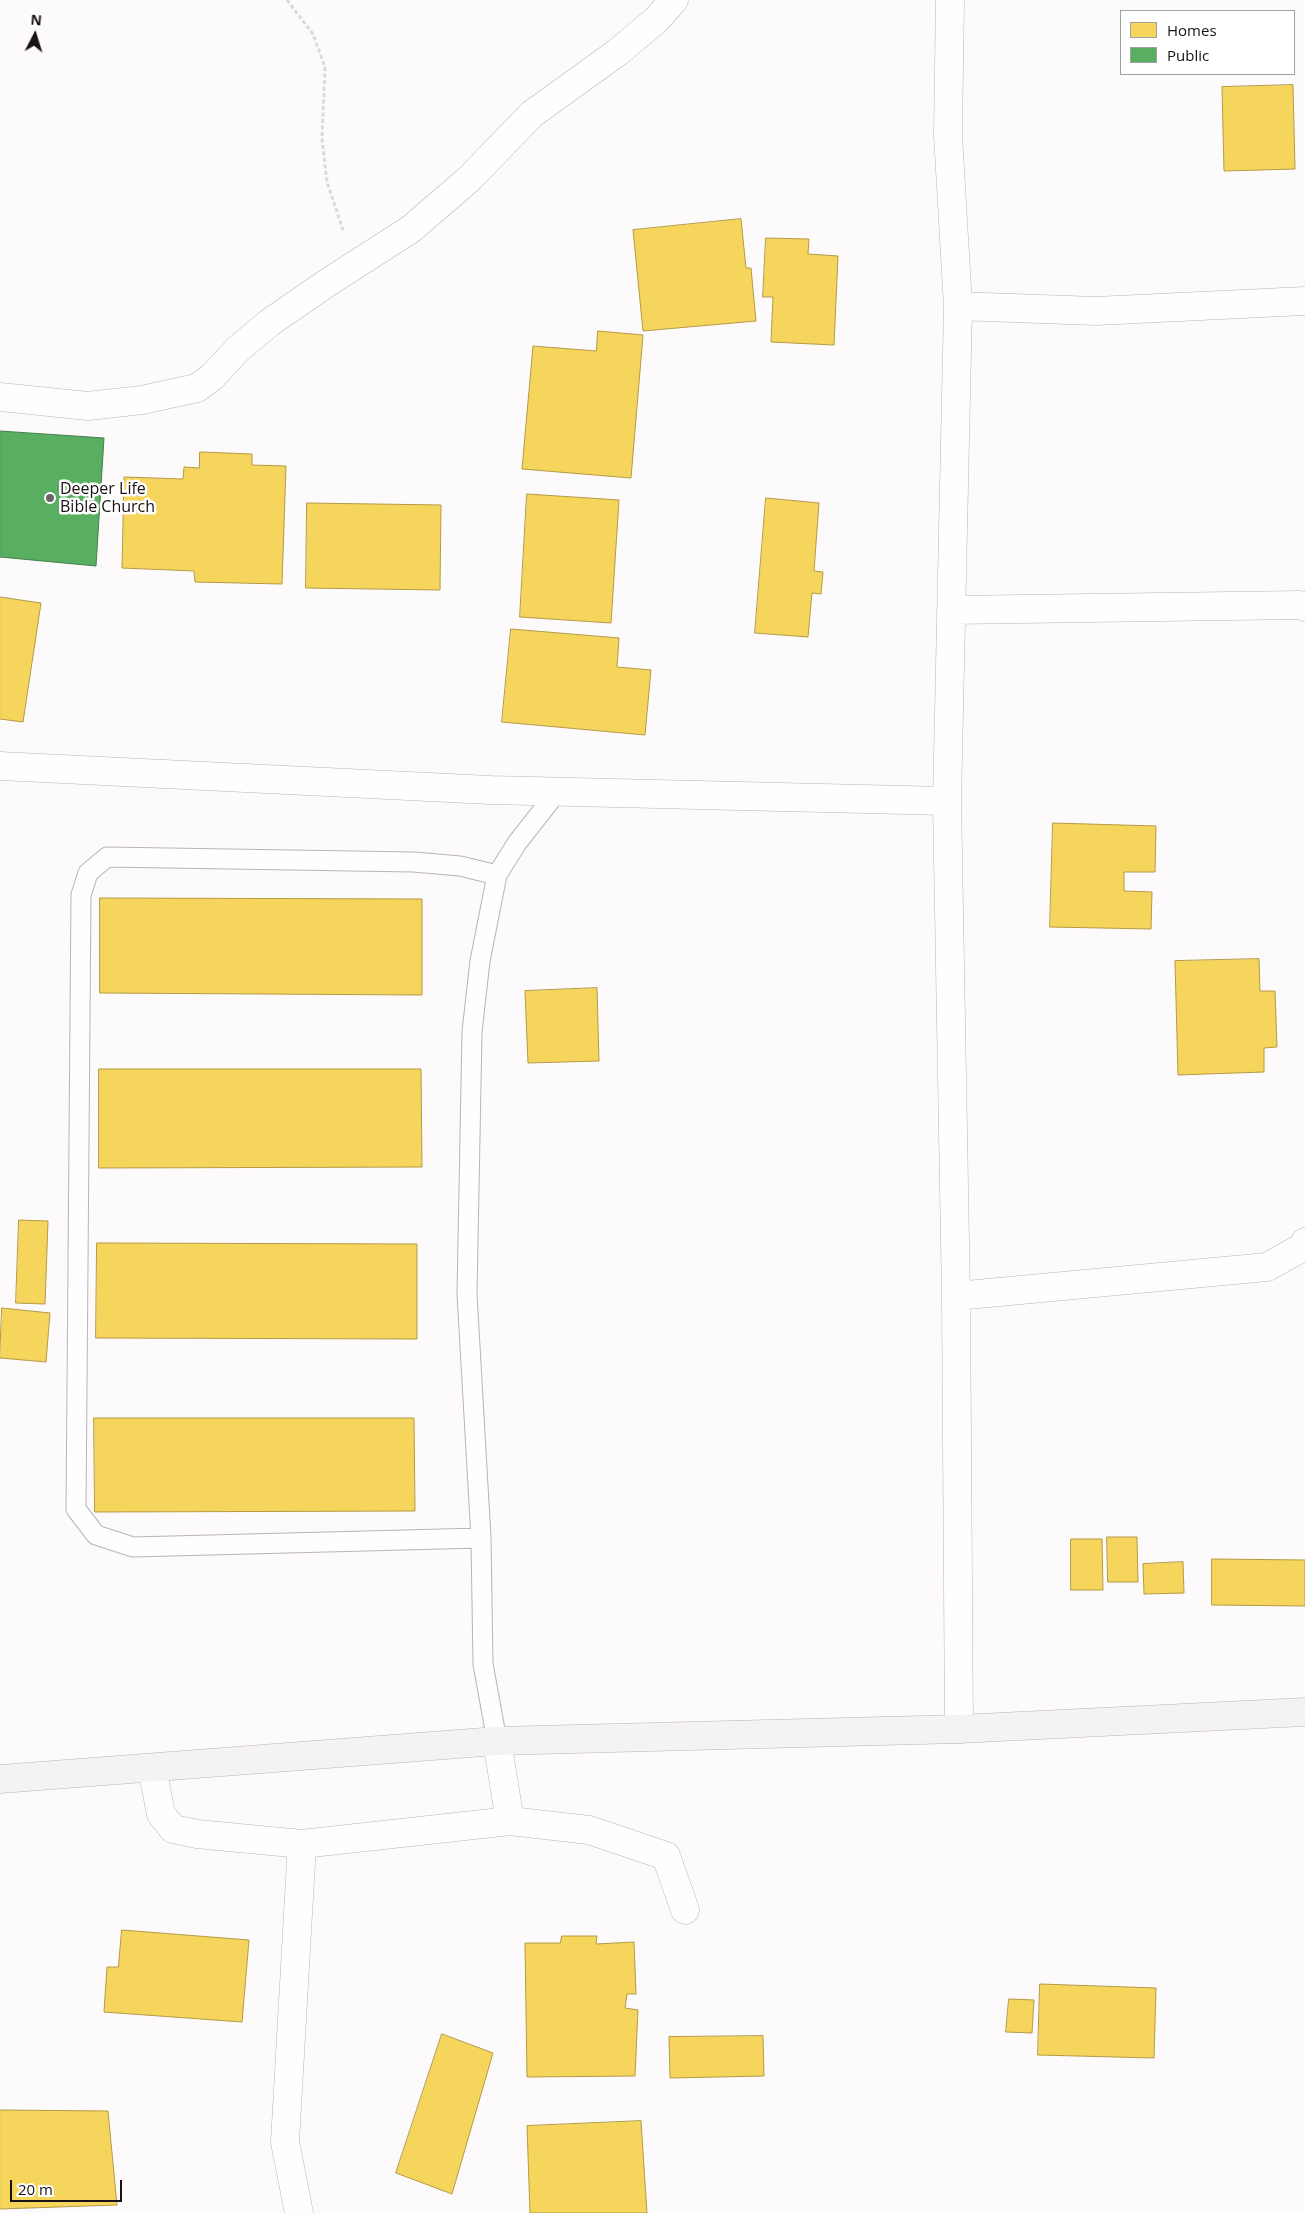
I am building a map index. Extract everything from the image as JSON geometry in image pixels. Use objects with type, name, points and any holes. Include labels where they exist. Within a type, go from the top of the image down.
[{"type":"street","points":[[0,397],[88,406],[142,400],[197,388],[212,377],[238,349],[268,323],[412,229],[469,179],[532,114],[618,52],[657,19],[674,0]]},
{"type":"street","points":[[950,0],[948,135],[958,306],[947,800],[956,1296],[959,1729]]},
{"type":"street","points":[[958,306],[1096,311],[1305,301]]},
{"type":"street","points":[[951,610],[1300,605],[1305,607]]},
{"type":"street","points":[[0,766],[471,789],[947,800]]},
{"type":"street","points":[[956,1296],[1267,1267],[1303,1247],[1305,1242]]},
{"type":"street","points":[[0,1779],[497,1742],[959,1729],[1305,1712]]},
{"type":"street","points":[[497,1742],[510,1821]]},
{"type":"street","points":[[152,1768],[161,1814],[173,1829],[196,1834],[302,1844],[510,1821],[589,1830],[666,1856],[685,1910]]},
{"type":"street","points":[[299,2213],[286,2142],[302,1844]]},
{"type":"lane","points":[[497,1742],[483,1664],[481,1538],[467,1294],[468,1169],[472,1113],[472,1032],[480,961],[497,875],[517,842],[557,792]]},
{"type":"lane","points":[[481,1538],[133,1547],[96,1535],[76,1509],[81,895],[88,873],[107,857],[414,862],[460,866],[497,875]]},
{"type":"path","points":[[287,0],[313,34],[325,67],[322,139],[327,182],[345,240],[350,269]]},
{"type":"building: Homes","points":[[1293,85],[1295,169],[1224,171],[1222,87]]},
{"type":"building: Homes","points":[[741,219],[746,268],[751,268],[756,321],[643,331],[633,230]]},
{"type":"building: Homes","points":[[766,238],[809,239],[808,254],[838,256],[834,345],[771,342],[773,297],[763,297]]},
{"type":"building: Homes","points":[[598,331],[643,335],[631,478],[522,469],[533,346],[596,351]]},
{"type":"building: Homes","points":[[200,452],[252,454],[252,465],[286,466],[282,584],[195,582],[194,571],[122,568],[124,477],[183,479],[184,467],[199,468]]},
{"type":"building: Homes","points":[[527,494],[619,500],[611,623],[520,617]]},
{"type":"building: Homes","points":[[766,498],[819,503],[814,571],[823,572],[821,594],[812,593],[808,637],[755,633]]},
{"type":"building: Homes","points":[[307,503],[441,505],[440,590],[306,588]]},
{"type":"building: Homes","points":[[0,597],[41,603],[23,722],[0,719]]},
{"type":"building: Homes","points":[[511,629],[619,638],[617,667],[651,670],[645,735],[502,722]]},
{"type":"building: Homes","points":[[1053,823],[1156,826],[1155,872],[1124,872],[1124,891],[1152,892],[1151,929],[1050,927]]},
{"type":"building: Homes","points":[[100,898],[422,899],[422,995],[100,993]]},
{"type":"building: Homes","points":[[1259,959],[1260,991],[1275,991],[1277,1047],[1264,1048],[1264,1072],[1178,1075],[1175,961]]},
{"type":"building: Homes","points":[[597,988],[599,1061],[528,1063],[525,991]]},
{"type":"building: Homes","points":[[99,1069],[421,1069],[422,1167],[99,1168]]},
{"type":"building: Homes","points":[[19,1220],[48,1221],[45,1304],[16,1303]]},
{"type":"building: Homes","points":[[97,1243],[417,1244],[417,1339],[96,1338]]},
{"type":"building: Homes","points":[[2,1308],[50,1313],[46,1362],[0,1358]]},
{"type":"building: Homes","points":[[94,1418],[414,1418],[415,1511],[95,1512]]},
{"type":"building: Homes","points":[[1107,1537],[1137,1537],[1138,1582],[1108,1582]]},
{"type":"building: Homes","points":[[1071,1539],[1102,1539],[1103,1590],[1071,1590]]},
{"type":"building: Homes","points":[[1212,1559],[1305,1560],[1305,1606],[1212,1605]]},
{"type":"building: Homes","points":[[1183,1562],[1184,1593],[1144,1594],[1143,1564]]},
{"type":"building: Homes","points":[[122,1930],[249,1940],[242,2022],[104,2012],[107,1967],[118,1967]]},
{"type":"building: Homes","points":[[562,1936],[597,1936],[596,1944],[634,1942],[636,1994],[627,1994],[625,2008],[638,2010],[635,2076],[527,2077],[525,1943],[560,1943]]},
{"type":"building: Homes","points":[[1040,1984],[1156,1988],[1154,2058],[1038,2055]]},
{"type":"building: Homes","points":[[1009,1999],[1034,2000],[1032,2033],[1006,2032]]},
{"type":"building: Homes","points":[[442,2034],[493,2053],[452,2194],[396,2173]]},
{"type":"building: Homes","points":[[763,2036],[764,2076],[670,2078],[669,2037]]},
{"type":"building: Homes","points":[[0,2110],[108,2111],[117,2205],[0,2209]]},
{"type":"building: Homes","points":[[641,2121],[647,2213],[530,2213],[527,2126]]},
{"type":"building: Public","name":"Deeper Life Bible Church","points":[[0,431],[104,438],[96,566],[0,557]]},
{"type":"place","name":"Deeper Life Bible Church","points":[[50,498]]}]
